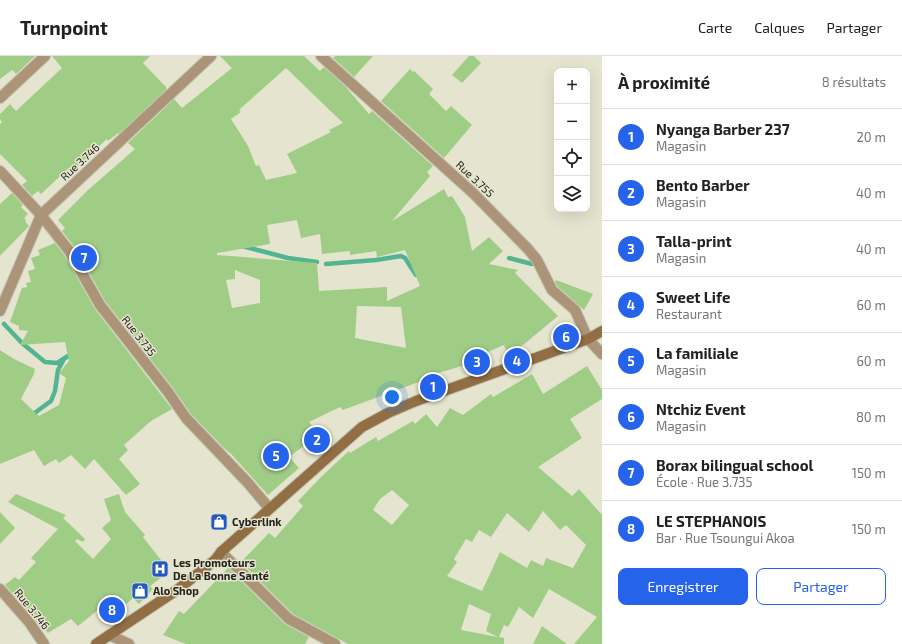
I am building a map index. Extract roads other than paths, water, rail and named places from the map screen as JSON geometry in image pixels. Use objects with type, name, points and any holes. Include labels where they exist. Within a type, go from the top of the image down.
[{"type":"main road","points":[[96,644],[177,590],[214,560],[269,508],[362,427],[388,413],[424,398],[588,339],[602,331]]},
{"type":"street","points":[[0,98],[45,56]]},
{"type":"street","name":"Rue 3.746","points":[[0,310],[41,215],[211,56]]},
{"type":"street","name":"Rue 3.755","points":[[321,56],[473,193],[528,249],[537,260],[552,290],[575,310],[588,339],[602,354]]},
{"type":"street","name":"Rue 3.735","points":[[0,171],[41,215],[70,252],[100,305],[168,392],[186,418],[248,483],[269,508]]},
{"type":"street","points":[[222,552],[289,618],[335,644]]},
{"type":"street","name":"Rue 3.746","points":[[0,589],[30,622],[44,644]]},
{"type":"street","points":[[109,635],[129,644]]},
{"type":"waterway","points":[[242,246],[288,258],[317,262]]},
{"type":"waterway","points":[[326,264],[376,260],[401,256],[405,258],[416,275]]},
{"type":"waterway","points":[[509,258],[532,264]]},
{"type":"waterway","points":[[4,324],[22,343],[45,362],[57,363],[73,353]]},
{"type":"waterway","points":[[36,412],[51,401],[55,391],[58,370],[64,359]]},
{"type":"place","name":"Borax bilingual school","points":[[84,258]]},
{"type":"place","name":"Ntchiz Event","points":[[566,337]]},
{"type":"place","name":"Sweet Life","points":[[517,361]]},
{"type":"place","name":"Talla-print","points":[[477,362]]},
{"type":"place","name":"Nyanga Barber 237","points":[[433,387]]},
{"type":"place","name":"Bento Barber","points":[[317,440]]},
{"type":"place","name":"La familiale","points":[[276,456]]},
{"type":"place","name":"Cyberlink","points":[[219,522]]},
{"type":"place","name":"Les Promoteurs De La Bonne Santé","points":[[160,569]]},
{"type":"place","name":"Alo Shop","points":[[140,591]]},
{"type":"place","name":"LE STEPHANOIS","points":[[112,610]]}]
